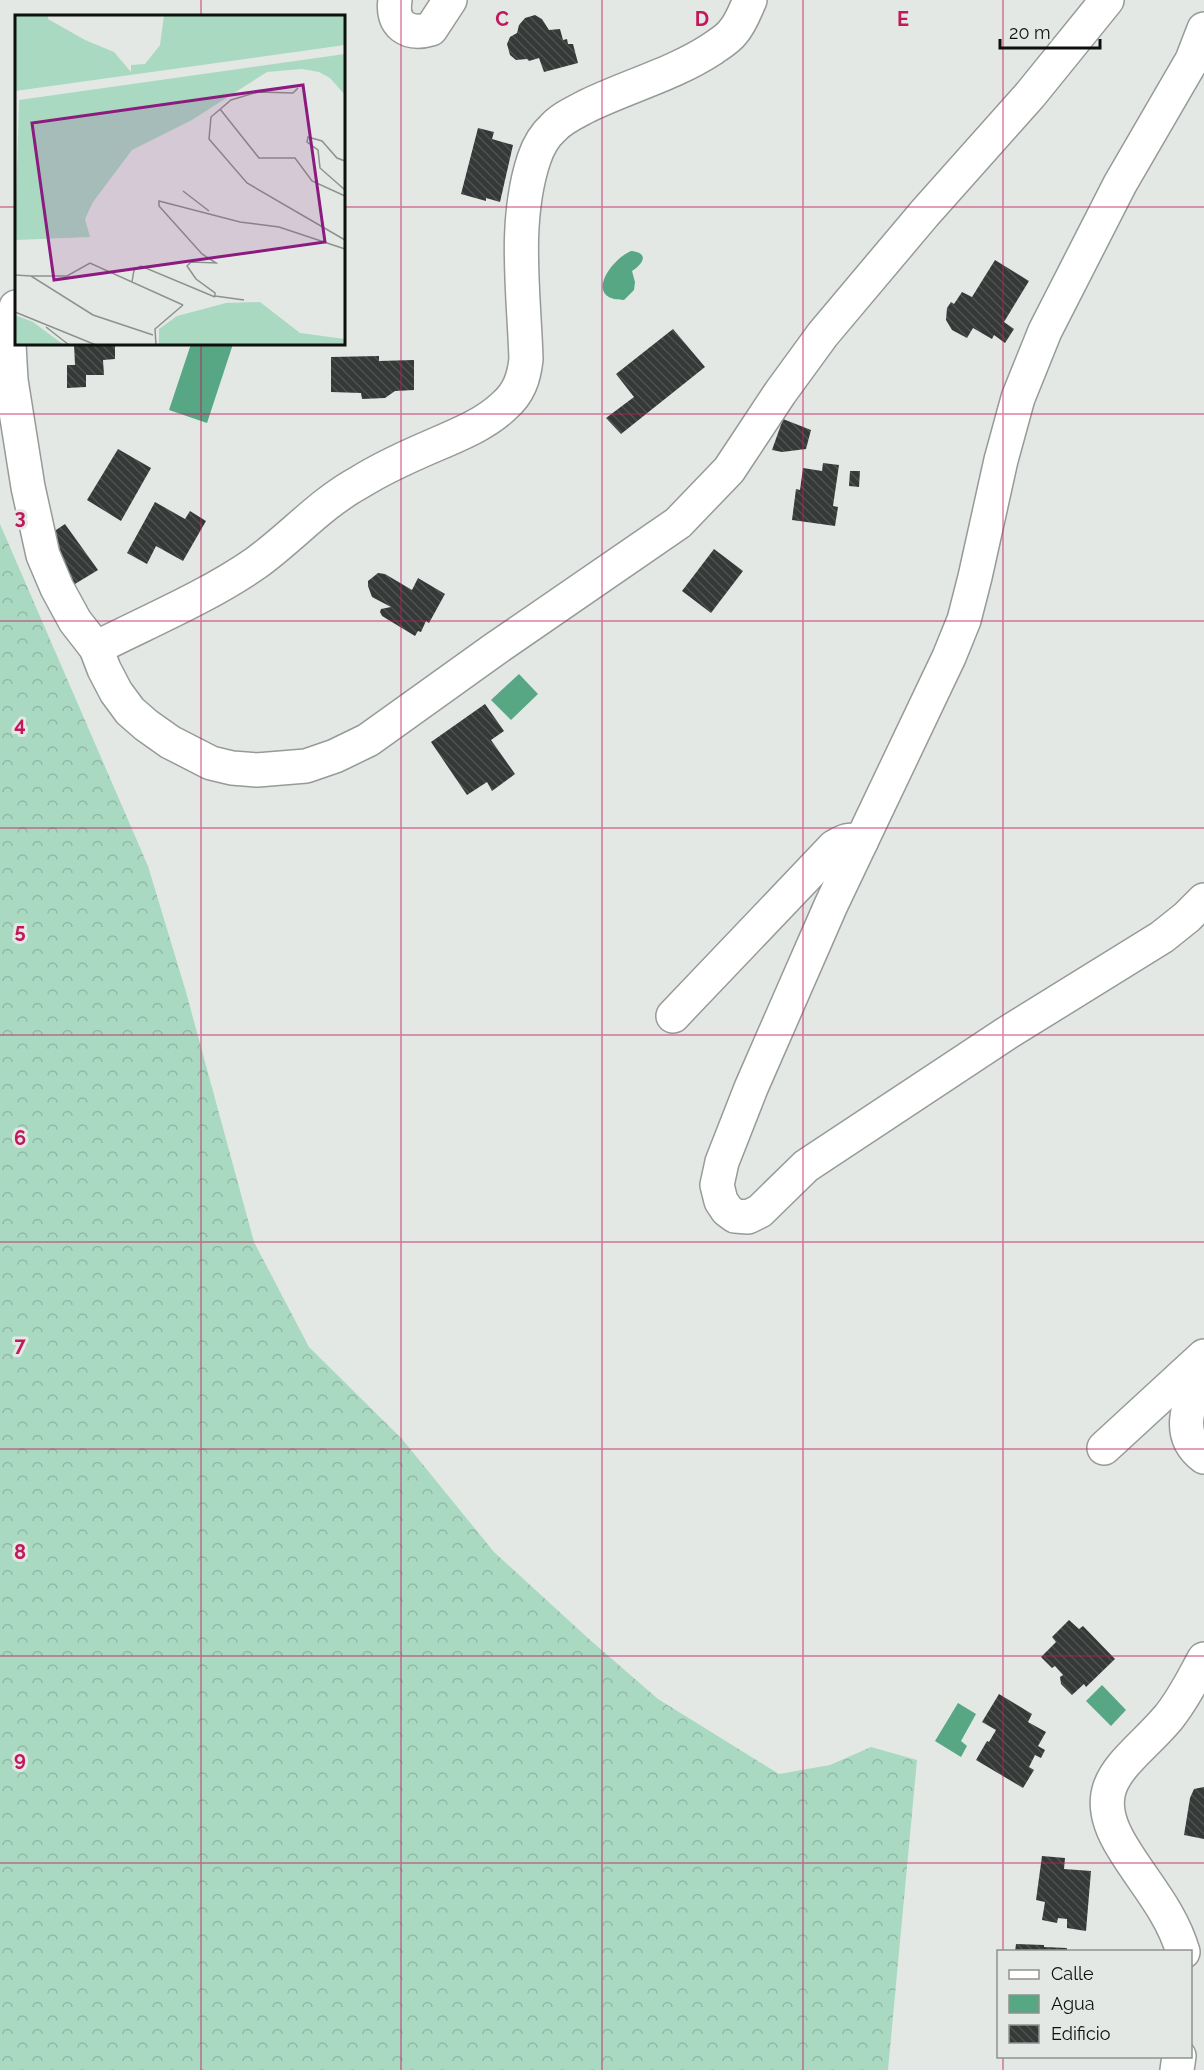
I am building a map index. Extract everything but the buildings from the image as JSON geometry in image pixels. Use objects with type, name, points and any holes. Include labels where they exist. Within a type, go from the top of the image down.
[{"type":"lane","points":[[395,0],[397,21],[408,30],[420,33],[431,29],[450,0]]},
{"type":"lane","points":[[96,648],[221,585],[257,562],[338,495],[360,481],[486,420],[504,406],[519,390],[524,375],[526,359],[522,229],[527,181],[534,157],[542,141],[554,126],[570,115],[597,101],[696,60],[732,34],[740,24],[750,0]]},
{"type":"lane","points":[[15,312],[9,345],[11,380],[37,534],[57,588],[75,621],[96,648],[116,692],[130,711],[146,725],[170,742],[211,763],[256,770],[306,766],[335,756],[368,740],[678,523],[729,470],[780,393],[823,334],[924,214],[1030,95],[1107,0]]},
{"type":"lane","points":[[1204,29],[1192,60],[1120,184],[1045,331],[1018,398],[1001,460],[964,620],[751,1088],[722,1162],[717,1185],[721,1201],[735,1216],[748,1217],[760,1210],[806,1166],[1007,1033],[1162,937],[1204,900]]},
{"type":"lane","points":[[673,1016],[834,847],[852,839],[861,842]]},
{"type":"lane","points":[[1104,1448],[1204,1356]]},
{"type":"lane","points":[[1204,1379],[1193,1394],[1185,1424],[1197,1451],[1204,1457]]},
{"type":"lane","points":[[1182,1950],[1175,1929],[1162,1906],[1112,1831],[1106,1812],[1106,1801],[1116,1774],[1170,1716],[1204,1659]]},
{"type":"green space","points":[[0,524],[148,866],[186,992],[254,1242],[309,1347],[402,1439],[494,1552],[658,1699],[779,1774],[830,1765],[871,1747],[917,1760],[888,2070],[0,2070]]},
{"type":"water","points":[[631,251],[643,256],[642,262],[632,271],[635,282],[634,290],[624,300],[612,298],[605,294],[604,279],[615,262]]},
{"type":"water","points":[[191,345],[233,345],[207,423],[169,410]]},
{"type":"water","points":[[519,674],[538,694],[511,720],[491,700]]},
{"type":"water","points":[[1102,1685],[1126,1710],[1111,1726],[1086,1701]]},
{"type":"water","points":[[958,1703],[976,1714],[961,1741],[967,1746],[961,1757],[935,1741]]}]
